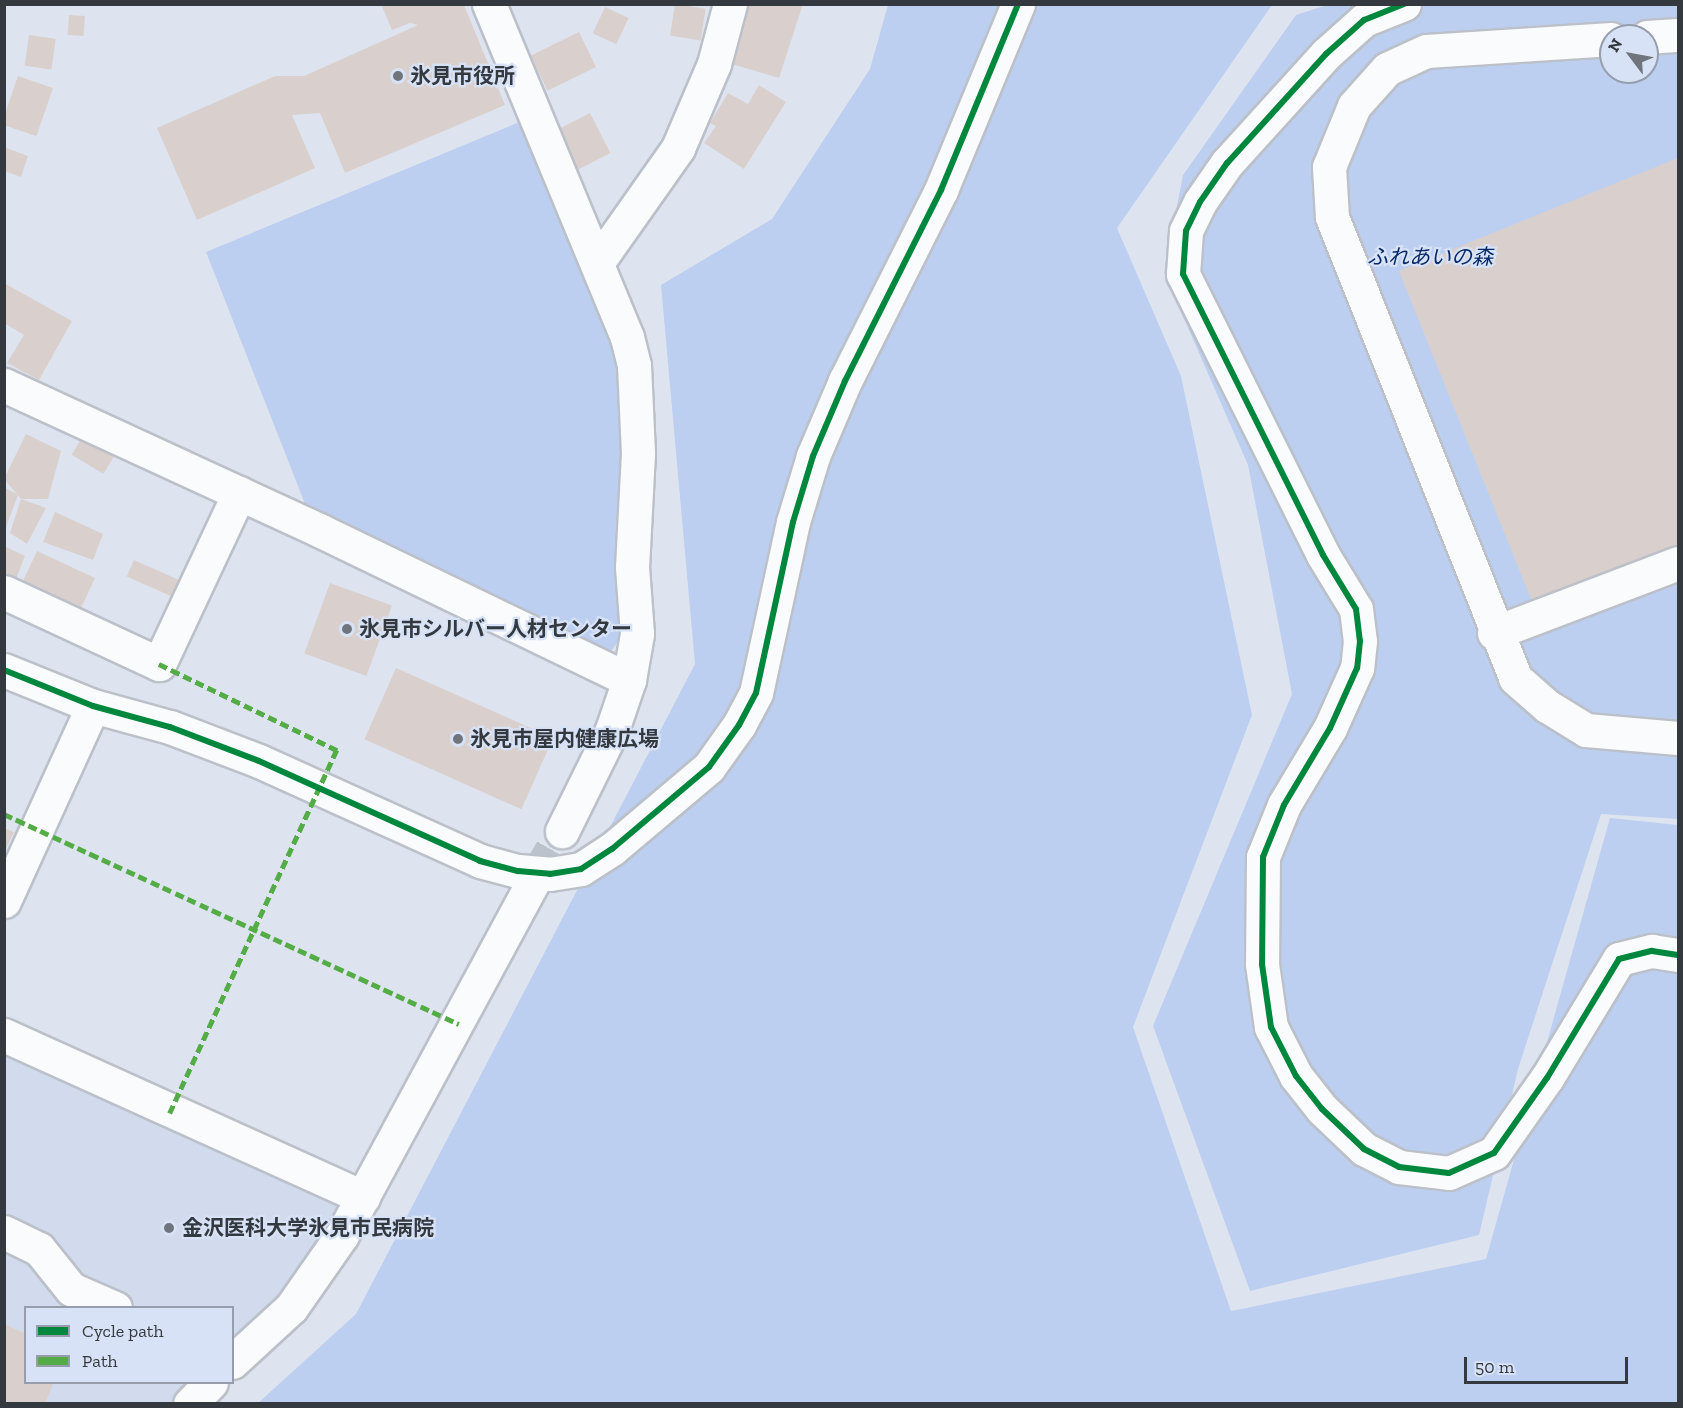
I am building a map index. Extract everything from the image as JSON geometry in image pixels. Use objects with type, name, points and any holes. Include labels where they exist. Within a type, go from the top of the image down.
[{"type":"street","points":[[489,4],[627,337],[634,365],[638,453],[632,567],[637,634],[629,680],[612,730],[562,831]]},
{"type":"street","points":[[597,263],[678,148],[714,64],[730,4]]},
{"type":"street","points":[[4,670],[93,706],[170,727],[248,757],[489,863],[550,874],[581,869],[612,849],[709,767],[739,725],[756,693],[793,522],[813,456],[844,381],[941,190],[1018,4]]},
{"type":"street","points":[[1404,4],[1364,20],[1326,54],[1227,163],[1200,202],[1186,231],[1183,274],[1323,555],[1356,609],[1358,619],[1357,668],[1330,728],[1284,805],[1263,857],[1262,964],[1271,1027],[1296,1076],[1322,1109],[1364,1149],[1399,1167],[1449,1173],[1494,1153],[1547,1078],[1618,959],[1652,951],[1678,955]]},
{"type":"street","points":[[1659,36],[1678,35]]},
{"type":"street","points":[[1599,40],[1426,51],[1387,69],[1354,106],[1329,167],[1332,217],[1494,633],[1515,678],[1547,706],[1586,730],[1678,738]]},
{"type":"street","points":[[4,385],[238,493],[629,680]]},
{"type":"street","points":[[4,592],[159,664],[238,493]]},
{"type":"street","points":[[1494,633],[1678,563]]},
{"type":"street","points":[[4,901],[93,706]]},
{"type":"street","points":[[234,1359],[291,1308],[363,1197],[535,878]]},
{"type":"street","points":[[4,1035],[363,1197]]},
{"type":"street","points":[[4,1232],[39,1249],[71,1289],[111,1306]]},
{"type":"street","points":[[190,1404],[210,1384]]},
{"type":"shaded area","name":"金沢医科大学氷見市民病院","points":[[5,1047],[349,1202],[317,1253],[234,1344],[234,1306],[24,1306],[24,1384],[194,1384],[177,1403],[5,1404]]},
{"type":"green space","points":[[888,5],[1272,5],[1117,228],[1181,376],[1252,715],[1133,1027],[1231,1311],[1486,1259],[1610,818],[1678,825],[1678,1403],[257,1404],[356,1314],[695,664],[661,285],[772,219],[870,69]]},
{"type":"green space","name":"ふれあいの森","points":[[1327,5],[1678,5],[1678,819],[1601,814],[1518,1069],[1479,1235],[1250,1291],[1153,1026],[1292,694],[1248,465],[1164,273],[1183,175],[1296,15]]},
{"type":"green space","points":[[527,119],[620,363],[624,633],[609,654],[309,514],[206,252]]},
{"type":"building","points":[[381,4],[464,5],[505,105],[345,173],[320,113],[292,115],[315,168],[197,220],[157,128],[275,76],[304,76],[418,25],[410,23],[392,30]]},
{"type":"building","points":[[675,4],[706,9],[701,40],[670,36]]},
{"type":"building","points":[[749,4],[803,4],[779,78],[728,63]]},
{"type":"building","points":[[605,7],[629,18],[616,44],[593,33]]},
{"type":"building","points":[[69,15],[85,16],[84,36],[68,35]]},
{"type":"building","points":[[579,32],[596,67],[548,91],[530,56]]},
{"type":"building","points":[[29,35],[56,39],[51,69],[25,66]]},
{"type":"building","points":[[18,76],[53,88],[36,136],[4,125],[4,117]]},
{"type":"building","points":[[759,85],[786,102],[744,169],[704,143],[716,126],[710,123],[728,93],[748,104]]},
{"type":"building","points":[[590,113],[610,153],[577,170],[556,130]]},
{"type":"building","points":[[4,147],[28,156],[21,177],[4,171]]},
{"type":"building","points":[[1678,158],[1678,557],[1537,614],[1399,271]]},
{"type":"building","points":[[4,283],[72,321],[39,380],[7,363],[24,335],[4,323]]},
{"type":"building","points":[[26,434],[61,451],[48,499],[21,499],[4,479]]},
{"type":"building","points":[[83,436],[115,455],[103,474],[72,455]]},
{"type":"building","points":[[4,487],[18,495],[5,530],[4,530]]},
{"type":"building","points":[[21,499],[46,508],[27,544],[10,533]]},
{"type":"building","points":[[55,512],[103,534],[93,560],[43,542]]},
{"type":"building","points":[[4,546],[25,556],[14,584],[4,580]]},
{"type":"building","points":[[37,551],[95,578],[80,611],[22,584]]},
{"type":"building","points":[[134,560],[187,584],[180,600],[127,576]]},
{"type":"building","name":"氷見市シルバー人材センター","points":[[330,583],[392,606],[366,676],[304,653]]},
{"type":"building","name":"氷見市屋内健康広場","points":[[396,668],[553,738],[521,809],[364,739]]},
{"type":"building","points":[[4,828],[14,832],[4,853]]},
{"type":"building","points":[[4,1324],[24,1333],[24,1384],[53,1384],[45,1404],[4,1404]]},
{"type":"tunnel","points":[[535,878],[562,831]]},
{"type":"marked path","points":[[159,664],[337,750],[170,1113]]},
{"type":"marked path","points":[[4,814],[459,1024]]},
{"type":"cycle path","points":[[4,670],[93,706],[170,727],[259,761],[480,861],[518,871],[550,874],[581,869],[612,849],[709,767],[739,725],[756,693],[793,522],[813,456],[845,381],[941,190],[1018,4]]},
{"type":"cycle path","points":[[1404,4],[1364,20],[1326,54],[1227,163],[1200,202],[1186,231],[1183,274],[1323,555],[1356,609],[1360,641],[1357,668],[1330,728],[1284,805],[1263,857],[1262,964],[1271,1027],[1296,1076],[1322,1109],[1364,1149],[1399,1167],[1449,1173],[1494,1153],[1547,1078],[1619,959],[1652,951],[1678,955]]},
{"type":"place","name":"氷見市役所","points":[[398,76]]},
{"type":"place","name":"氷見市シルバー人材センター","points":[[347,629]]},
{"type":"place","name":"氷見市屋内健康広場","points":[[458,739]]},
{"type":"place","name":"金沢医科大学氷見市民病院","points":[[169,1228]]}]
